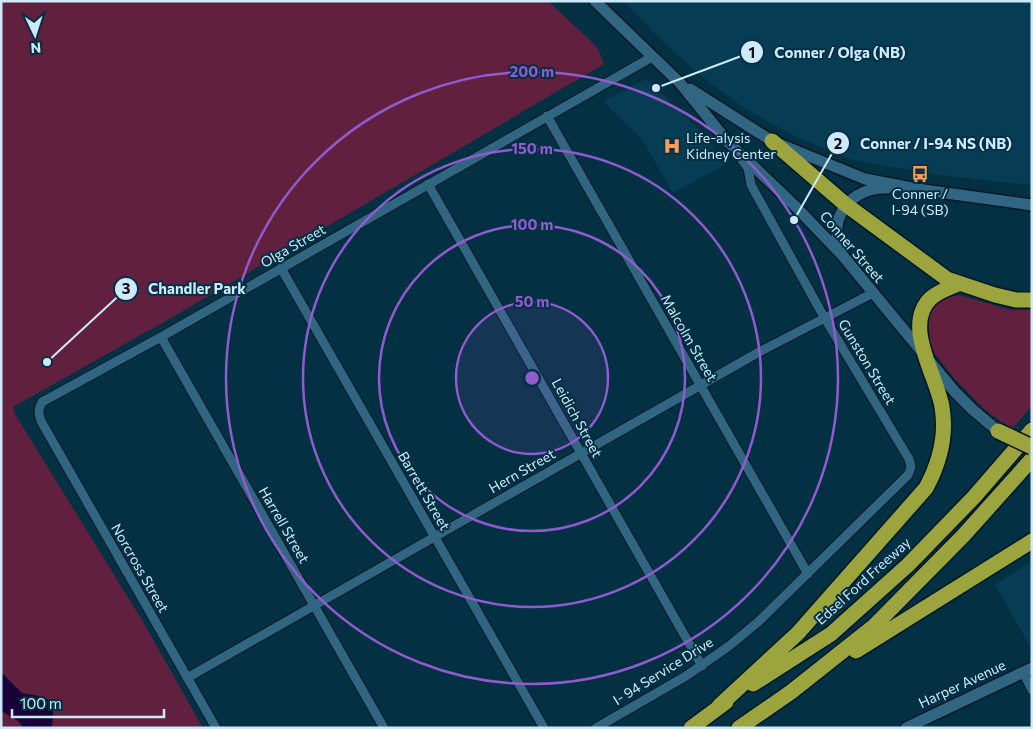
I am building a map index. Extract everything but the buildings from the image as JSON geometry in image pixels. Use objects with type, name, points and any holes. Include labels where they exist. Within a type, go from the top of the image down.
[{"type":"highway","points":[[772,141],[845,204],[947,279],[995,296],[1016,300],[1032,300]]},
{"type":"highway","points":[[719,706],[798,633],[926,488],[940,459],[944,426],[940,397],[925,355],[919,325],[926,303],[940,292],[958,284]]},
{"type":"highway","name":"Edsel Ford Freeway","points":[[691,728],[719,706],[831,634],[941,532],[1032,430]]},
{"type":"highway","points":[[998,431],[1032,446]]},
{"type":"highway","points":[[791,692],[873,627],[963,536],[1032,459]]},
{"type":"highway","points":[[739,728],[791,692],[1032,541]]},
{"type":"main road","name":"Conner Street","points":[[595,1],[680,83],[727,140],[796,206],[843,256],[972,409],[998,431]]},
{"type":"main road","points":[[680,83],[772,141],[865,179],[917,189],[1032,206]]},
{"type":"main road","points":[[843,256],[836,235],[839,217],[845,204],[873,188],[917,189]]},
{"type":"main road","name":"Harper Avenue","points":[[906,728],[1027,670]]},
{"type":"street","name":"Olga Street","points":[[41,421],[38,413],[42,402],[160,337],[652,56]]},
{"type":"street","name":"Malcolm Street","points":[[547,116],[808,574]]},
{"type":"street","name":"Gunston Street","points":[[727,140],[748,168],[751,185],[824,317],[909,459],[911,467],[908,475],[808,574]]},
{"type":"street","name":"Leidich Street","points":[[428,184],[702,666]]},
{"type":"street","name":"Barrett Street","points":[[281,268],[544,728]]},
{"type":"street","name":"Hern Street","points":[[187,678],[700,385],[824,317],[873,293]]},
{"type":"street","name":"Harrell Street","points":[[160,337],[384,728]]},
{"type":"street","name":"Norcross Street","points":[[41,421],[216,728]]},
{"type":"street","name":"I- 94 Service Drive","points":[[596,728],[702,666],[758,622],[808,574]]},
{"type":"street","points":[[1027,670],[1032,690]]},
{"type":"shaded area","points":[[1,1],[548,1],[597,47],[604,64],[171,318],[13,407],[15,414],[142,620],[203,728],[1,728]]},
{"type":"shaded area","points":[[624,1],[1032,1],[1032,185],[948,176],[874,164],[850,159],[796,137],[747,110],[700,75],[660,39]]},
{"type":"shaded area","points":[[646,79],[708,138],[723,166],[673,193],[642,139],[603,101]]},
{"type":"shaded area","points":[[959,295],[1010,310],[1032,310],[1032,406],[1012,429],[985,410],[954,378],[932,350],[925,328],[932,307],[941,299]]},
{"type":"shaded area","points":[[1032,561],[1032,642],[1029,644],[995,585]]},
{"type":"shaded area","points":[[1,672],[22,693],[44,697],[48,700],[53,712],[52,728],[24,728],[18,721],[1,711]]},
{"type":"place","name":"Conner / Olga (NB)","points":[[656,88]]},
{"type":"place","name":"Life-alysis Kidney Center","points":[[672,146]]},
{"type":"place","name":"Conner / I-94 (SB)","points":[[920,174]]},
{"type":"place","name":"Conner / I-94 NS (NB)","points":[[794,220]]},
{"type":"place","name":"Chandler Park","points":[[47,362]]}]
